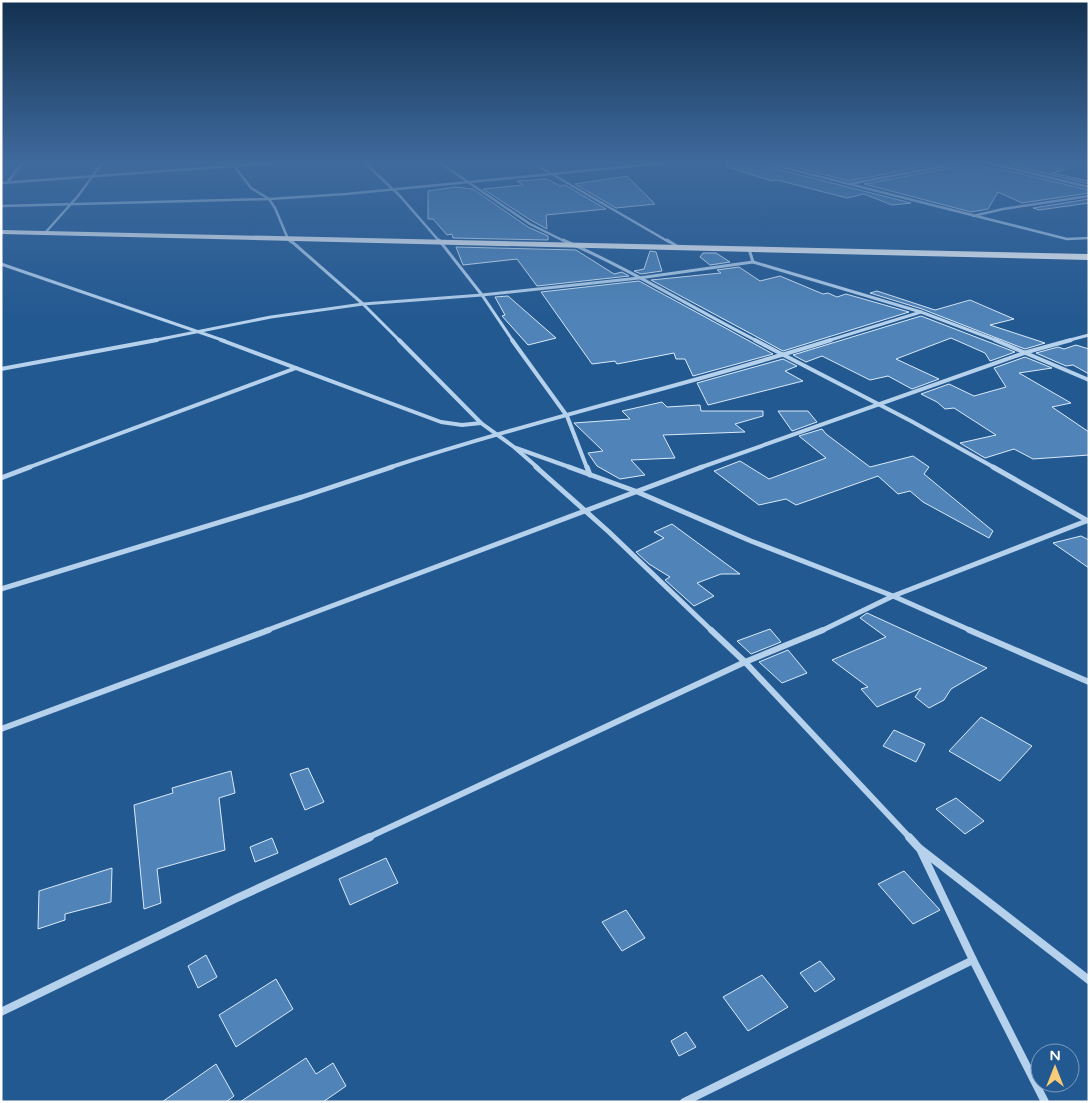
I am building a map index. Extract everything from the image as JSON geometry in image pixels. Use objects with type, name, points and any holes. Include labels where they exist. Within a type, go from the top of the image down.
[{"type":"highway","points":[[1,232],[1089,257]]},
{"type":"street","points":[[45,233],[62,214]]},
{"type":"street","points":[[278,214],[288,239],[363,304],[481,423],[514,447],[609,532],[746,662],[920,848],[1089,980]]},
{"type":"street","points":[[416,214],[442,243],[482,294],[511,339],[567,416],[590,475]]},
{"type":"street","points":[[516,214],[530,224],[604,258],[919,426],[1088,521]]},
{"type":"street","points":[[623,214],[681,248]]},
{"type":"street","points":[[967,214],[1067,239],[1089,238]]},
{"type":"street","points":[[973,216],[979,214]]},
{"type":"street","points":[[749,249],[753,262]]},
{"type":"street","points":[[1,369],[271,317],[363,304],[639,278],[753,262],[921,312],[1027,352],[1089,380]]},
{"type":"street","points":[[1,264],[200,332],[441,422],[462,425],[481,423]]},
{"type":"street","points":[[1,589],[302,498],[495,433],[567,416],[921,312]]},
{"type":"street","points":[[1,729],[585,512],[635,491],[1027,352],[1089,335]]},
{"type":"street","points":[[1,478],[297,368]]},
{"type":"street","points":[[514,447],[635,491],[751,541],[893,596],[1089,682]]},
{"type":"street","points":[[1,1012],[237,898],[746,662],[814,634],[893,596],[1088,521]]},
{"type":"street","points":[[920,848],[973,960],[1046,1102]]},
{"type":"street","points":[[684,1102],[973,960]]},
{"type":"building","points":[[428,214],[510,214],[528,227],[548,236],[548,240],[453,238],[452,234],[447,235],[433,219],[428,219]]},
{"type":"building","points":[[522,214],[551,214],[546,215],[547,229]]},
{"type":"building","points":[[456,247],[576,250],[614,274],[622,272],[629,276],[537,286],[517,259],[463,265]]},
{"type":"building","points":[[650,251],[656,252],[662,271],[641,274],[634,271],[644,269]]},
{"type":"building","points":[[703,253],[716,253],[730,262],[710,265],[700,257]]},
{"type":"building","points":[[739,267],[760,281],[780,276],[823,294],[828,293],[837,297],[846,294],[909,312],[783,351],[651,280],[721,273],[717,270]]},
{"type":"building","points":[[639,281],[773,354],[693,376],[685,359],[676,359],[674,353],[617,364],[615,361],[592,364],[541,292]]},
{"type":"building","points":[[877,291],[935,310],[970,300],[1014,319],[990,325],[1045,343],[1025,349],[922,309],[870,293]]},
{"type":"building","points":[[508,296],[556,338],[528,345],[502,316],[505,315],[495,297]]},
{"type":"building","points":[[921,316],[1015,352],[990,361],[985,353],[951,338],[896,359],[939,379],[912,389],[888,376],[870,380],[822,356],[806,362],[793,355]]},
{"type":"building","points":[[1076,345],[1089,349],[1089,374],[1073,365],[1066,366],[1036,353],[1058,347],[1064,349]]},
{"type":"building","points":[[1025,357],[1052,368],[1019,373],[1071,403],[1052,407],[1089,432],[1089,455],[1033,459],[1014,449],[985,458],[960,443],[996,435],[954,408],[945,409],[937,402],[921,394],[949,384],[974,396],[1006,387],[994,368]]},
{"type":"building","points":[[783,359],[797,366],[785,371],[803,381],[708,405],[697,383]]},
{"type":"building","points":[[662,402],[667,407],[700,405],[701,411],[763,411],[763,416],[735,424],[745,432],[663,435],[675,458],[631,460],[645,475],[620,479],[597,466],[588,453],[603,451],[574,423],[630,419],[622,411]]},
{"type":"building","points":[[778,411],[808,411],[817,422],[792,431]]},
{"type":"building","points":[[822,429],[870,467],[913,456],[929,467],[924,474],[993,531],[989,538],[923,502],[910,491],[898,494],[878,476],[796,505],[786,499],[759,505],[714,471],[740,461],[769,479],[826,458],[799,436]]},
{"type":"building","points":[[672,524],[740,574],[721,574],[697,583],[714,596],[694,606],[665,580],[670,577],[649,564],[636,552],[664,538],[654,532]]},
{"type":"building","points":[[1081,536],[1089,540],[1089,568],[1053,543]]},
{"type":"building","points":[[867,613],[987,668],[951,689],[944,700],[929,708],[915,697],[921,688],[877,707],[861,689],[868,687],[832,660],[886,637],[860,618]]},
{"type":"building","points":[[770,629],[781,642],[751,654],[737,641]]},
{"type":"building","points":[[788,650],[807,673],[782,683],[759,662]]},
{"type":"building","points":[[981,717],[1032,746],[1000,781],[949,751]]},
{"type":"building","points":[[894,730],[925,744],[916,762],[883,746]]},
{"type":"building","points":[[308,768],[324,802],[305,810],[290,774]]},
{"type":"building","points":[[231,771],[235,793],[219,798],[225,850],[157,869],[161,903],[144,909],[134,805],[173,793],[172,788]]},
{"type":"building","points":[[956,798],[984,821],[965,834],[936,809]]},
{"type":"building","points":[[272,838],[278,853],[255,862],[250,847]]},
{"type":"building","points":[[386,858],[398,883],[350,905],[339,879]]},
{"type":"building","points":[[112,868],[111,902],[65,914],[65,920],[38,929],[39,891]]},
{"type":"building","points":[[904,871],[940,910],[913,924],[878,884]]},
{"type":"building","points":[[626,910],[645,938],[622,951],[602,922]]},
{"type":"building","points":[[206,955],[217,977],[198,988],[188,966]]},
{"type":"building","points":[[820,961],[835,979],[815,992],[800,973]]},
{"type":"building","points":[[762,975],[788,1007],[748,1031],[723,997]]},
{"type":"building","points":[[276,979],[293,1009],[236,1047],[219,1015]]},
{"type":"building","points":[[686,1032],[696,1047],[679,1056],[671,1041]]},
{"type":"building","points":[[306,1058],[316,1074],[333,1063],[346,1086],[323,1102],[240,1102]]},
{"type":"building","points":[[216,1064],[234,1096],[226,1102],[162,1102]]}]
